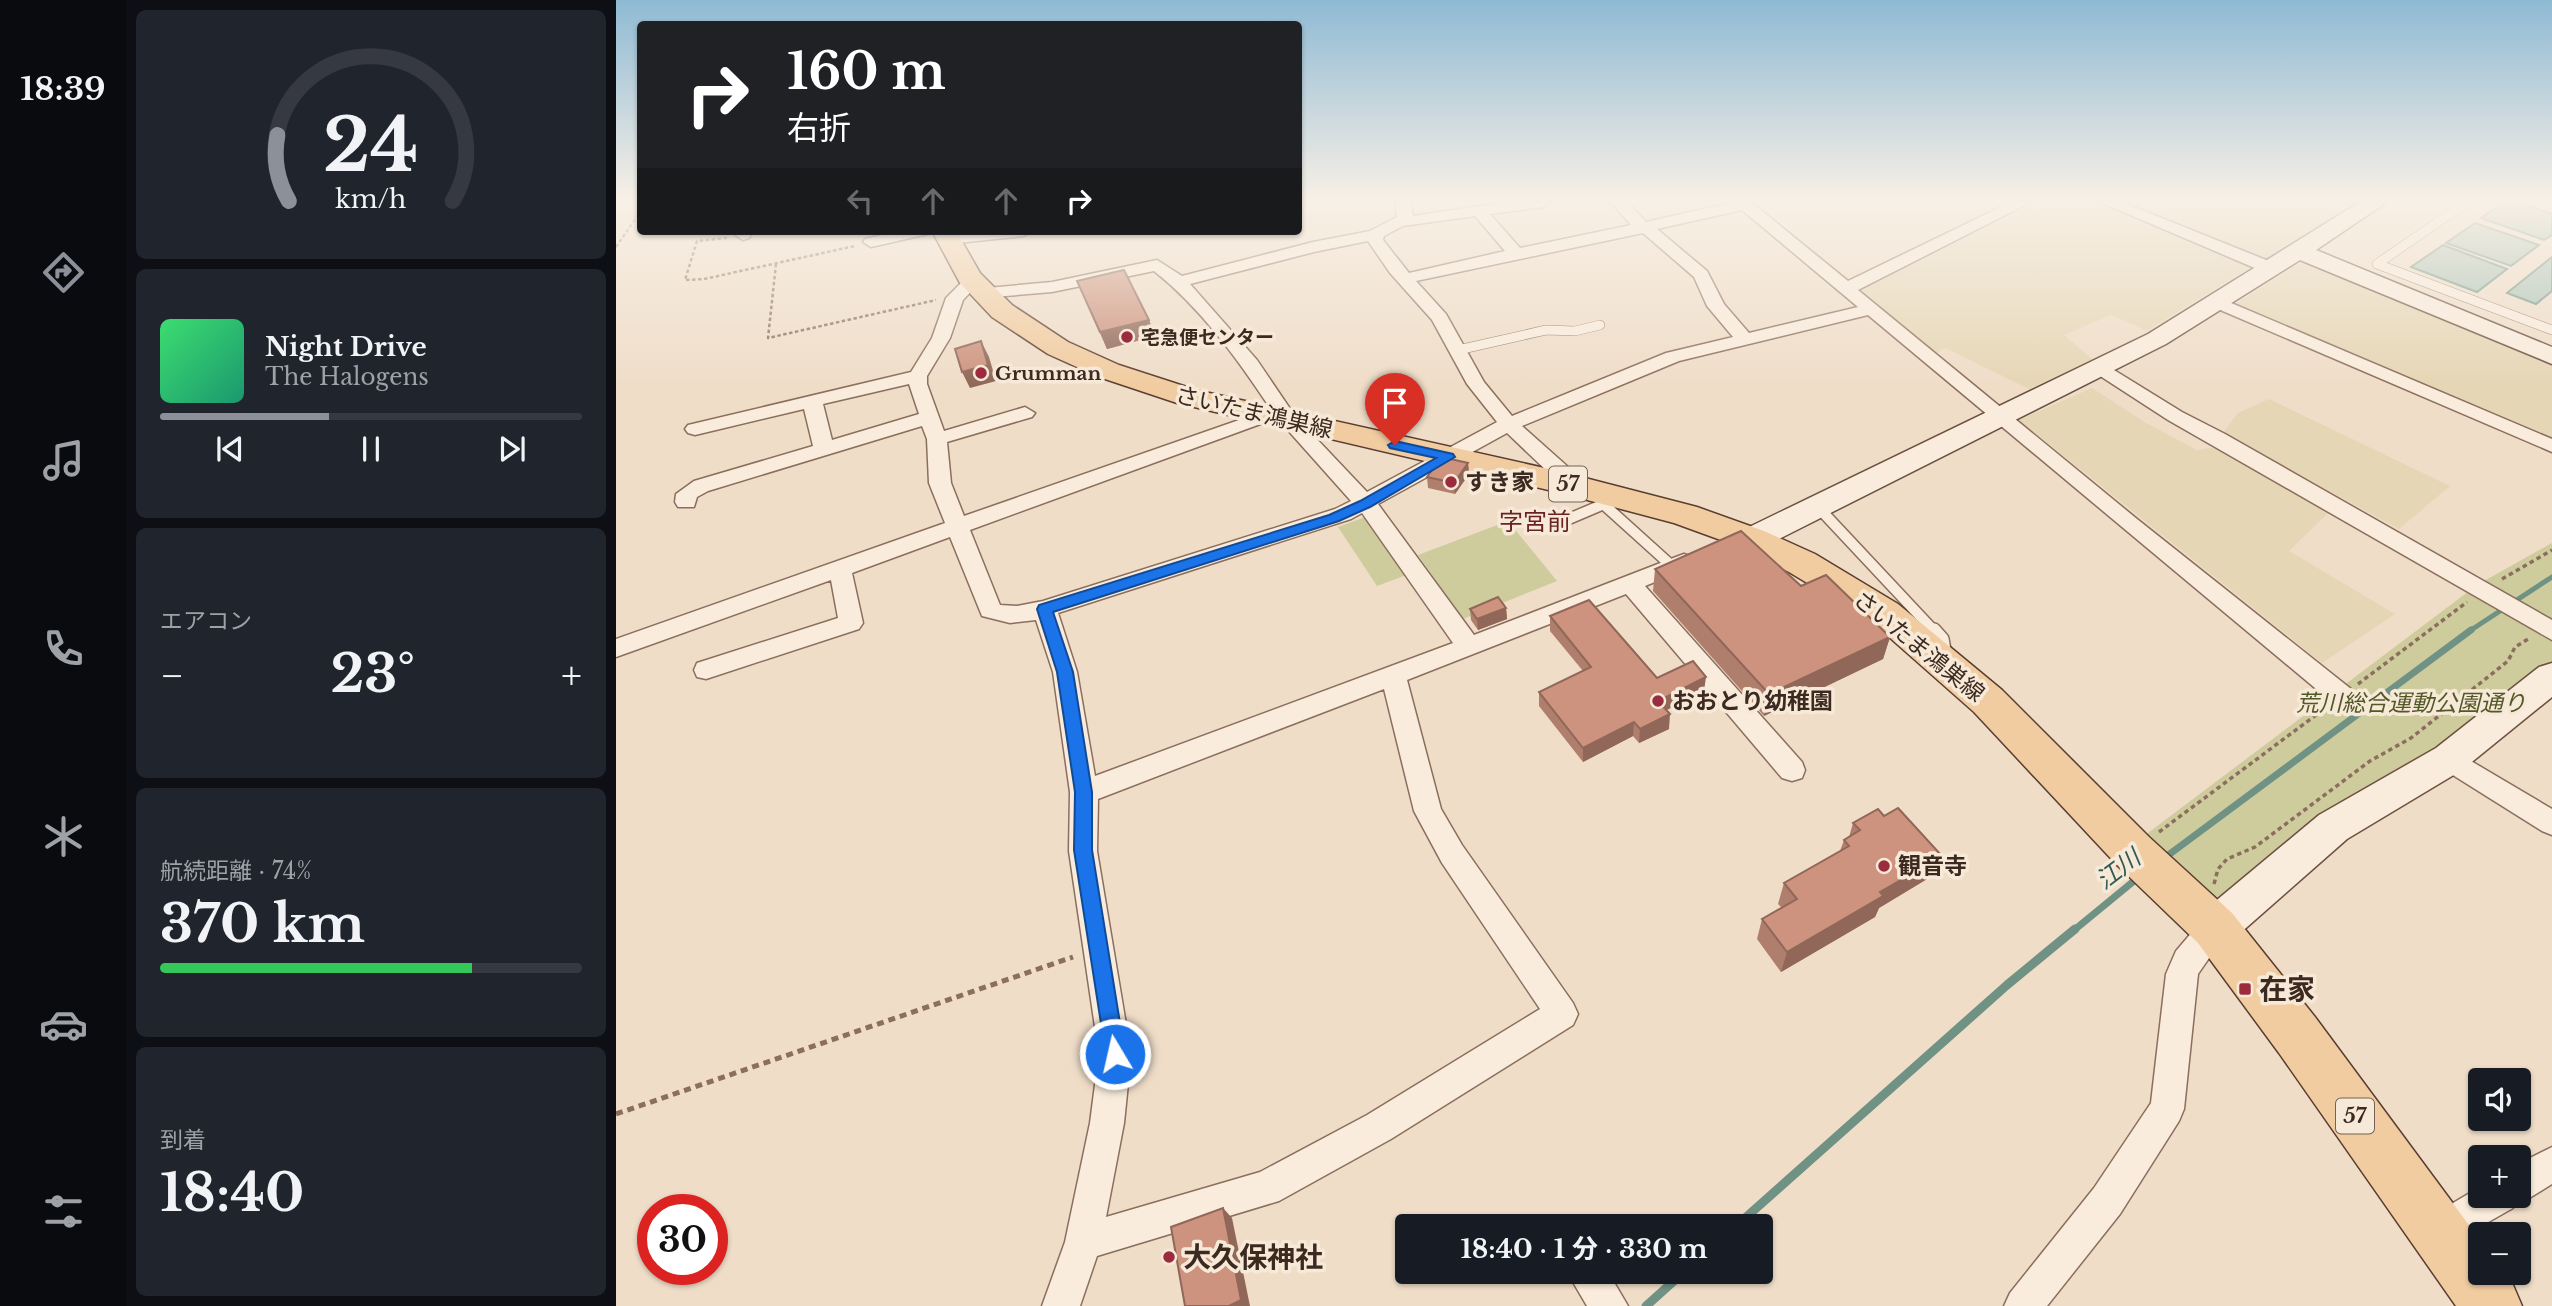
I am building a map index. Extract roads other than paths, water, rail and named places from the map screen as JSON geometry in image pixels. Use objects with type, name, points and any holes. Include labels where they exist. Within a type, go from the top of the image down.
[{"type":"main road","name":"さいたま鴻巣線","points":[[954,263],[970,291],[1031,332],[1109,372],[1188,397],[1558,482],[1602,498],[1673,511],[1752,539],[1843,586],[1885,613],[1945,663],[2026,740],[2138,856],[2200,901],[2492,1306]]},
{"type":"street","points":[[1179,282],[1238,263]]},
{"type":"street","points":[[1393,263],[1440,318],[1472,379],[1509,424],[1560,471],[1558,482]]},
{"type":"street","points":[[1405,279],[1470,263]]},
{"type":"street","points":[[1686,263],[1701,275],[1716,306],[1743,338]]},
{"type":"street","points":[[1814,263],[2003,416],[2129,524],[2342,696]]},
{"type":"street","points":[[1846,289],[1899,263]]},
{"type":"street","points":[[2258,263],[2270,268]]},
{"type":"street","points":[[1084,792],[1631,585],[1712,550],[1752,539],[2157,339],[2279,263]]},
{"type":"street","points":[[2328,263],[2552,356]]},
{"type":"street","points":[[1469,647],[1365,504],[1278,418],[1250,364],[1179,282],[1157,265],[1052,287],[970,291],[918,376],[919,388],[933,428],[938,478],[992,612],[1027,613],[1323,522],[1365,504],[1509,424],[1672,357],[1871,309]]},
{"type":"street","points":[[2217,302],[2552,446]]},
{"type":"street","points":[[2101,368],[2175,416],[2494,595],[2537,627]]},
{"type":"street","points":[[695,429],[918,376]]},
{"type":"street","points":[[812,401],[824,448]]},
{"type":"street","points":[[685,502],[687,494],[701,486],[824,448],[1025,413]]},
{"type":"street","points":[[616,648],[957,526],[1278,418]]},
{"type":"street","points":[[706,670],[851,623],[840,569]]},
{"type":"street","points":[[1631,585],[1792,770]]},
{"type":"street","points":[[1045,609],[1065,672],[1084,792],[1083,850],[1115,1054],[1107,1123],[1083,1242],[1061,1306]]},
{"type":"street","points":[[1083,1242],[1266,1188],[1380,1127],[1562,1014],[1452,854],[1428,811],[1393,676]]},
{"type":"street","points":[[2022,1306],[2107,1201],[2167,1109],[2182,974],[2200,901],[2449,759],[2552,677]]},
{"type":"street","points":[[2449,759],[2552,823]]},
{"type":"street","points":[[2531,1176],[2552,1164]]},
{"type":"street","points":[[2439,1232],[2479,1208]]},
{"type":"lane","points":[[2379,263],[2552,330]]},
{"type":"lane","points":[[1458,350],[1546,330],[1575,331],[1600,325]]},
{"type":"lane","points":[[1564,521],[1602,498],[1673,567]]},
{"type":"lane","points":[[1817,506],[1942,639],[1945,663]]},
{"type":"waterway","name":"江川","points":[[2471,630],[2552,577]]},
{"type":"waterway","name":"江川","points":[[2163,859],[2471,630]]},
{"type":"waterway","name":"江川","points":[[2073,931],[2140,876]]},
{"type":"waterway","name":"江川","points":[[1750,1214],[2007,985],[2075,929]]},
{"type":"waterway","name":"江川","points":[[1646,1306],[1671,1284]]},
{"type":"place","name":"宅急便センター","points":[[1127,337]]},
{"type":"place","name":"Grumman","points":[[981,373]]},
{"type":"place","name":"すき家","points":[[1451,482]]},
{"type":"place","name":"おおとり幼稚園","points":[[1658,701]]},
{"type":"place","name":"観音寺","points":[[1884,866]]},
{"type":"place","name":"在家","points":[[2245,989]]},
{"type":"place","name":"大久保神社","points":[[1169,1257]]},
{"type":"district","name":"字宮前","points":[[1535,521]]},
{"type":"park label","name":"荒川総合運動公園通り","points":[[2411,703]]}]
